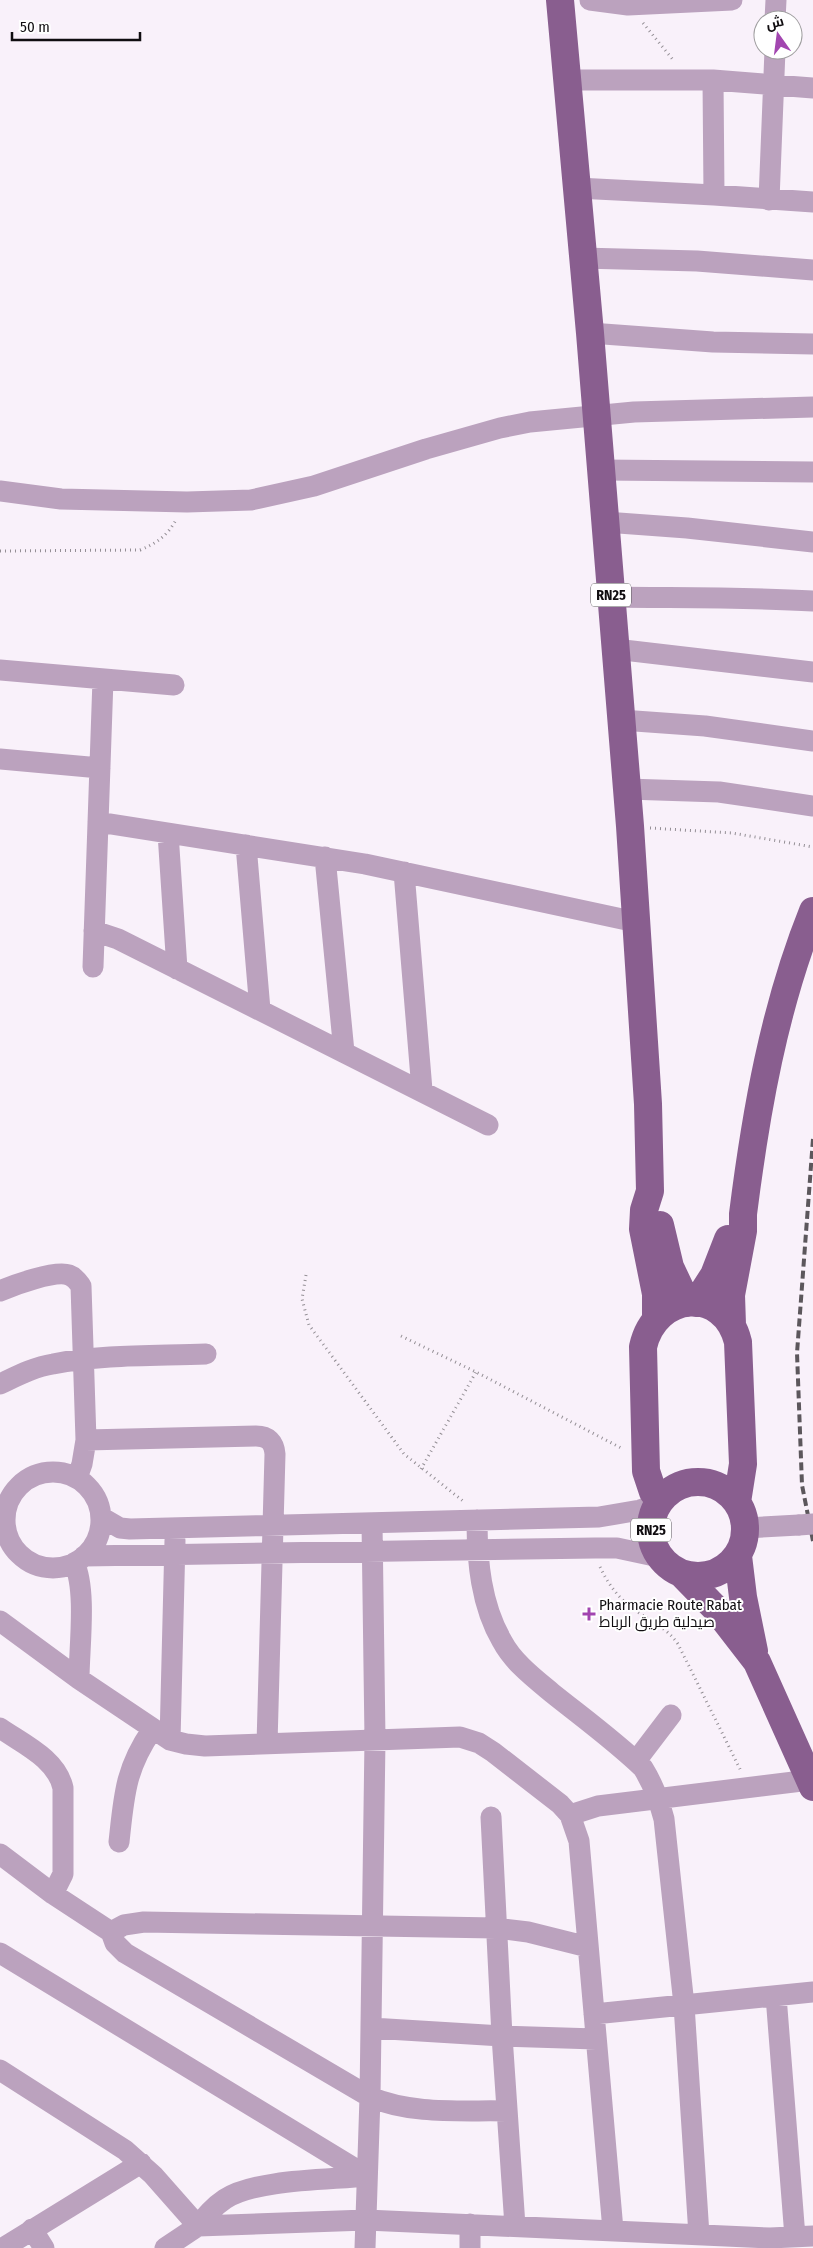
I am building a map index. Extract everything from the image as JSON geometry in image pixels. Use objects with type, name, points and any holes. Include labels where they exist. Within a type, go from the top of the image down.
[{"type":"main road","name":"RN25","points":[[560,0],[616,649],[647,1075],[650,1190],[644,1210],[643,1229],[656,1294],[656,1318],[645,1336],[643,1347],[645,1461],[649,1482],[659,1502]]},
{"type":"main road","points":[[732,1325],[731,1295],[743,1232],[743,1214],[761,1087],[796,958],[813,911]]},
{"type":"main road","name":"RN25","points":[[650,1190],[657,1208],[670,1267],[691,1303]]},
{"type":"main road","points":[[691,1303],[714,1275],[733,1228],[743,1214]]},
{"type":"main road","points":[[656,1318],[670,1308],[691,1303],[713,1307],[727,1318],[732,1325],[738,1342],[742,1452],[742,1476],[737,1502],[743,1512],[746,1528]]},
{"type":"main road","name":"RN25","points":[[737,1502],[724,1490],[708,1483],[690,1482],[674,1489],[659,1502],[650,1527],[652,1543],[660,1557],[673,1570],[682,1574],[716,1609],[757,1662]]},
{"type":"main road","name":"RN25","points":[[746,1528],[743,1544],[738,1556],[744,1606],[757,1662],[811,1783]]},
{"type":"main road","points":[[682,1574],[702,1577],[713,1574],[722,1570],[738,1556]]},
{"type":"street","points":[[590,0],[628,5],[732,0]]},
{"type":"street","points":[[769,200],[775,60]]},
{"type":"street","points":[[567,80],[689,79],[813,88]]},
{"type":"street","points":[[714,80],[714,195]]},
{"type":"street","points":[[577,188],[813,202]]},
{"type":"street","points":[[582,258],[697,261],[813,270]]},
{"type":"street","points":[[590,333],[714,342],[813,344]]},
{"type":"street","points":[[0,491],[61,499],[187,502],[251,500],[314,486],[426,449],[500,428],[530,422],[634,412],[813,407]]},
{"type":"street","points":[[601,470],[813,472]]},
{"type":"street","points":[[605,522],[687,528],[813,542]]},
{"type":"street","points":[[611,597],[765,598],[813,601]]},
{"type":"street","points":[[616,649],[813,672]]},
{"type":"street","points":[[0,670],[174,685]]},
{"type":"street","points":[[93,967],[103,679]]},
{"type":"street","points":[[621,720],[705,726],[813,741]]},
{"type":"street","points":[[0,759],[100,768]]},
{"type":"street","points":[[627,789],[719,792],[813,806]]},
{"type":"street","points":[[98,822],[326,857],[636,922]]},
{"type":"street","points":[[168,833],[177,968]]},
{"type":"street","points":[[246,845],[260,1010]]},
{"type":"street","points":[[326,857],[344,1052]]},
{"type":"street","points":[[404,872],[422,1090]]},
{"type":"street","points":[[94,931],[118,939],[177,968],[422,1090],[488,1125]]},
{"type":"street","points":[[0,1291],[33,1280],[60,1275],[74,1278],[81,1286],[86,1440],[82,1464],[77,1478]]},
{"type":"street","points":[[0,1384],[22,1373],[52,1364],[83,1360],[206,1354]]},
{"type":"street","points":[[86,1440],[256,1436],[267,1438],[273,1445],[275,1454],[267,1744]]},
{"type":"street","points":[[79,1679],[79,1560],[97,1538],[101,1517],[99,1505],[94,1494],[77,1478],[63,1473],[48,1472],[34,1476],[22,1484],[12,1495],[7,1508],[4,1538],[20,1553],[36,1564],[48,1567],[61,1567],[79,1560],[175,1555],[372,1551],[617,1548],[660,1557]]},
{"type":"street","points":[[101,1517],[120,1528],[599,1517],[640,1510],[659,1502]]},
{"type":"street","points":[[477,1520],[477,1550],[484,1597],[502,1643],[533,1677],[636,1761],[652,1782],[659,1799],[664,1819],[684,2005],[699,2234]]},
{"type":"street","points":[[365,2248],[370,2097],[376,1739],[372,1523]]},
{"type":"street","points":[[746,1528],[806,1524]]},
{"type":"street","points":[[119,1842],[124,1795],[132,1764],[161,1735],[175,1555],[175,1527]]},
{"type":"street","points":[[0,1621],[79,1679],[161,1735],[186,1744],[206,1746],[441,1736],[460,1737],[479,1743],[549,1795],[570,1816],[579,1841],[613,2230]]},
{"type":"street","points":[[636,1761],[671,1715]]},
{"type":"street","points":[[0,1728],[52,1765],[62,1779],[63,1874],[53,1894]]},
{"type":"street","points":[[570,1816],[598,1806],[748,1788],[811,1783]]},
{"type":"street","points":[[491,1817],[502,2036],[515,2226]]},
{"type":"street","points":[[0,1854],[53,1894],[111,1932],[115,1943],[125,1953],[370,2097],[387,2104],[407,2108],[507,2111]]},
{"type":"street","points":[[111,1932],[124,1925],[144,1922],[496,1928],[528,1932],[588,1947]]},
{"type":"street","points":[[0,1954],[367,2176]]},
{"type":"street","points":[[594,2014],[813,1992]]},
{"type":"street","points":[[0,2070],[108,2138],[141,2163],[198,2226],[366,2220],[699,2234],[770,2243],[804,2237],[776,1996]]},
{"type":"street","points":[[371,2028],[502,2036],[596,2039]]},
{"type":"street","points":[[3,2248],[141,2163]]},
{"type":"street","points":[[165,2248],[198,2226],[210,2210],[225,2199],[241,2191],[261,2186],[367,2176]]},
{"type":"street","points":[[470,2224],[470,2248]]},
{"type":"street","points":[[32,2230],[44,2248]]},
{"type":"path","points":[[628,5],[689,79]]},
{"type":"path","points":[[0,551],[140,550],[161,540],[169,532],[187,502]]},
{"type":"path","points":[[630,826],[732,833],[813,846]]},
{"type":"path","points":[[306,1274],[302,1299],[309,1325],[392,1441],[421,1469],[465,1503],[477,1520]]},
{"type":"path","points":[[401,1336],[476,1372],[645,1461]]},
{"type":"path","points":[[421,1469],[476,1372]]},
{"type":"path","points":[[595,1548],[598,1563],[606,1580],[619,1597],[635,1610],[665,1629],[678,1644],[748,1788]]},
{"type":"railway","points":[[813,1139],[797,1353],[802,1485],[813,1541]]},
{"type":"place","name":"Pharmacie Route Rabat صيدلية طريق الرباط","points":[[589,1614]]}]
